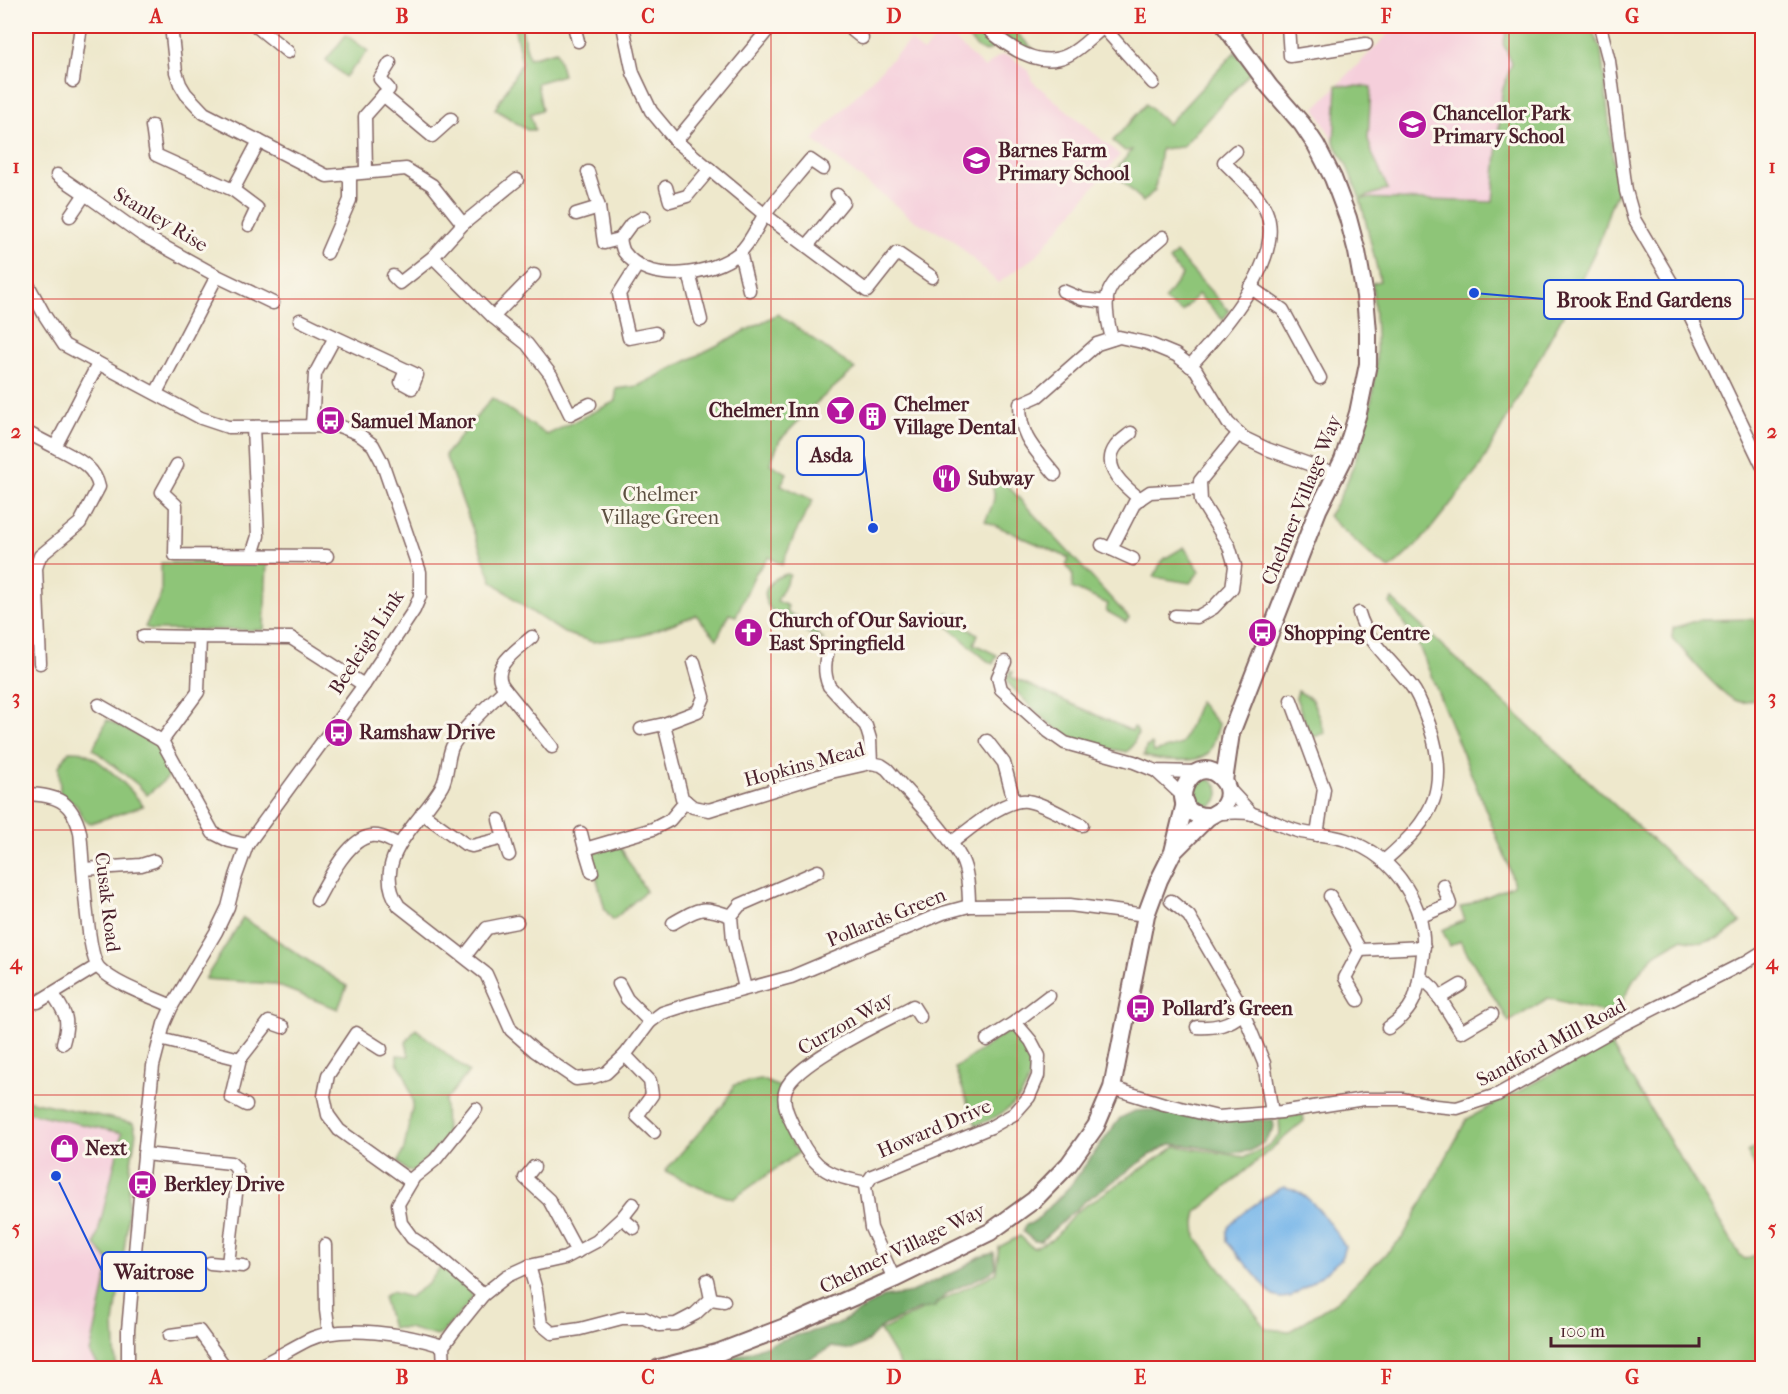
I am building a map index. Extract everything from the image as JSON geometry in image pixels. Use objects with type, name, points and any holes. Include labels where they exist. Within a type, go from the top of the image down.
[{"type":"street","points":[[73,81],[82,26]]},
{"type":"street","points":[[171,26],[176,72],[186,93],[204,113],[327,176],[406,170],[432,185],[463,224]]},
{"type":"street","points":[[256,26],[288,52]]},
{"type":"street","points":[[574,26],[578,41]]},
{"type":"street","points":[[623,26],[633,73],[651,111],[676,141],[765,215],[867,291],[897,253],[932,277]]},
{"type":"street","points":[[676,141],[771,26]]},
{"type":"street","points":[[847,26],[862,38]]},
{"type":"street","points":[[985,26],[1003,43],[1021,54],[1048,59],[1068,55],[1104,26],[1153,82]]},
{"type":"street","name":"Chelmer Village Way","points":[[1173,852],[1226,802],[1225,784],[1231,733],[1318,510],[1336,474],[1358,413],[1368,364],[1365,296],[1358,252],[1348,218],[1332,178],[1316,145],[1225,26]]},
{"type":"street","points":[[1288,26],[1290,56],[1366,44]]},
{"type":"street","points":[[1600,26],[1609,61],[1626,191],[1634,219],[1686,307],[1762,465]]},
{"type":"street","points":[[366,172],[365,116],[389,89],[380,79],[390,63]]},
{"type":"street","points":[[383,96],[432,136],[451,119]]},
{"type":"street","points":[[152,126],[156,155],[233,190],[257,208],[249,225]]},
{"type":"street","points":[[233,190],[259,141]]},
{"type":"street","points":[[1190,366],[1226,326],[1250,287],[1269,247],[1271,227],[1266,209],[1224,162],[1236,151]]},
{"type":"street","points":[[620,239],[624,252],[638,264],[657,273],[689,273],[708,269],[740,252],[765,215],[810,160],[823,169]]},
{"type":"street","points":[[666,187],[670,201],[687,196],[710,169]]},
{"type":"street","points":[[588,172],[599,207],[604,243],[620,239],[631,224],[644,217]]},
{"type":"street","points":[[327,253],[350,200],[350,174]]},
{"type":"street","name":"Stanley Rise","points":[[57,175],[141,234],[217,276],[273,303]]},
{"type":"street","points":[[393,276],[400,283],[433,257],[463,224],[517,180]]},
{"type":"street","name":"Stanley Rise","points":[[70,216],[85,194]]},
{"type":"street","points":[[807,246],[843,202],[837,195]]},
{"type":"street","points":[[576,214],[599,207]]},
{"type":"street","points":[[1112,339],[1107,317],[1107,295],[1119,277],[1163,237]]},
{"type":"street","points":[[740,252],[749,290]]},
{"type":"street","points":[[433,257],[492,317],[527,344],[551,375],[570,414],[590,405]]},
{"type":"street","points":[[638,264],[619,294],[628,338],[656,333]]},
{"type":"street","points":[[689,273],[701,320]]},
{"type":"street","points":[[492,317],[534,275]]},
{"type":"street","name":"Stanley Rise","points":[[156,393],[217,276]]},
{"type":"street","name":"Beeleigh Link","points":[[26,281],[64,345],[201,418],[228,427],[339,426],[357,433],[373,445],[387,475],[420,572],[420,596],[414,610],[364,684],[247,845],[228,907],[216,932],[172,1006],[159,1039],[153,1066],[144,1154],[128,1330],[129,1368]]},
{"type":"street","points":[[1250,287],[1283,310],[1320,378]]},
{"type":"street","points":[[1063,291],[1082,299],[1107,302]]},
{"type":"street","points":[[300,320],[406,370]]},
{"type":"street","points":[[312,425],[315,374],[335,337]]},
{"type":"street","points":[[1054,474],[1026,438],[1020,420],[1020,404],[1038,396],[1097,344],[1119,337],[1147,343],[1176,355],[1196,370],[1228,423],[1244,438],[1267,449],[1336,474]]},
{"type":"street","points":[[55,447],[98,364]]},
{"type":"street","points":[[252,555],[258,536],[253,427]]},
{"type":"street","points":[[26,432],[85,463],[97,476],[99,487],[80,523],[40,556],[36,568],[40,663]]},
{"type":"street","points":[[1131,433],[1115,448],[1111,461],[1114,474],[1140,499]]},
{"type":"street","points":[[1175,616],[1197,617],[1213,608],[1232,588],[1235,566],[1229,546],[1201,501],[1200,481],[1239,433]]},
{"type":"street","points":[[177,465],[162,492],[176,505],[175,555],[327,556]]},
{"type":"street","points":[[1133,559],[1106,547],[1135,502],[1150,492],[1200,489]]},
{"type":"street","points":[[1359,613],[1366,632],[1414,689],[1438,757],[1437,785],[1431,807],[1417,829],[1385,860]]},
{"type":"street","points":[[143,636],[291,638],[364,684]]},
{"type":"street","points":[[162,741],[198,692],[200,637]]},
{"type":"street","points":[[532,637],[505,659],[499,678],[505,689],[552,747]]},
{"type":"street","points":[[829,647],[825,662],[826,679],[829,686],[866,726],[870,739],[871,763]]},
{"type":"street","points":[[641,729],[664,724],[698,711],[704,697],[694,662]]},
{"type":"street","points":[[1005,662],[998,677],[1001,689],[1048,731],[1065,742],[1081,749],[1134,762],[1156,771],[1201,772],[1219,775],[1252,814]]},
{"type":"street","name":"Pollards Green","points":[[505,689],[476,717],[453,746],[443,785],[399,845],[389,875],[392,895],[399,906],[486,974],[511,1030],[553,1065],[576,1079],[606,1073],[625,1055],[650,1022],[662,1013],[791,977],[943,913],[969,906],[1070,905],[1146,915]]},
{"type":"street","points":[[1291,700],[1324,789],[1317,835]]},
{"type":"street","points":[[99,705],[162,741],[213,833],[229,841],[247,845]]},
{"type":"street","points":[[585,849],[653,829],[670,820],[686,801],[682,798],[664,724]]},
{"type":"street","name":"Chelmer Village Way","points":[[659,1368],[717,1353],[790,1325],[894,1279],[990,1232],[1034,1200],[1069,1164],[1096,1126],[1112,1088],[1146,915],[1159,880],[1173,852],[1186,782],[1201,772],[1231,733]]},
{"type":"street","points":[[987,741],[1004,763],[1014,801]]},
{"type":"street","name":"Hopkins Mead","points":[[686,801],[693,807],[709,810],[831,772],[871,763],[881,765],[951,843],[963,862],[969,892],[969,906]]},
{"type":"street","points":[[1156,771],[1195,814],[1252,814],[1300,832],[1344,839],[1365,847],[1385,860],[1411,895],[1419,917],[1424,947],[1414,1001],[1405,1016],[1388,1028]]},
{"type":"street","name":"Cusak Road","points":[[26,794],[52,796],[60,800],[72,812],[80,832],[91,944],[97,966],[112,978],[172,1006]]},
{"type":"street","points":[[951,843],[1014,801],[1028,801],[1082,825]]},
{"type":"street","points":[[422,813],[465,844],[472,846],[504,838]]},
{"type":"street","points":[[499,820],[509,855]]},
{"type":"street","points":[[581,833],[592,872]]},
{"type":"street","points":[[317,900],[334,869],[353,846],[367,837],[380,836],[399,845]]},
{"type":"street","points":[[84,869],[141,865],[154,861]]},
{"type":"street","points":[[745,988],[733,940],[731,916],[740,905],[818,871]]},
{"type":"street","points":[[1419,917],[1450,904],[1443,885]]},
{"type":"street","points":[[1330,896],[1360,950]]},
{"type":"street","points":[[1171,901],[1189,916],[1243,1012],[1264,1064],[1272,1113]]},
{"type":"street","points":[[673,923],[693,911],[708,908],[731,916]]},
{"type":"street","points":[[465,957],[487,928],[517,922]]},
{"type":"street","points":[[1360,950],[1424,947]]},
{"type":"street","points":[[1358,1000],[1346,978],[1360,950]]},
{"type":"street","name":"Sandford Mill Road","points":[[1112,1088],[1164,1104],[1218,1116],[1272,1113],[1364,1099],[1403,1099],[1436,1106],[1456,1107],[1477,1103],[1497,1095],[1604,1035],[1762,952]]},
{"type":"street","points":[[26,1002],[38,1002],[97,966]]},
{"type":"street","points":[[1420,976],[1434,989],[1461,1032],[1492,1014]]},
{"type":"street","points":[[619,984],[627,999],[650,1022]]},
{"type":"street","points":[[1439,998],[1461,985]]},
{"type":"street","points":[[53,994],[67,1016],[68,1027],[63,1043]]},
{"type":"street","points":[[987,1040],[1049,996]]},
{"type":"street","name":"Curzon Way","points":[[867,1183],[843,1179],[823,1170],[808,1155],[786,1108],[785,1090],[796,1075],[812,1062],[913,1006],[920,1017]]},
{"type":"street","points":[[1197,1027],[1220,1026],[1243,1012]]},
{"type":"street","points":[[246,1105],[231,1097],[240,1059],[269,1022],[283,1027]]},
{"type":"street","name":"Howard Drive","points":[[894,1279],[871,1228],[866,1207],[865,1186],[872,1176],[991,1127],[1014,1114],[1029,1097],[1038,1076],[1039,1056],[1032,1041],[1015,1022]]},
{"type":"street","points":[[381,1049],[356,1033],[328,1075],[324,1096],[328,1115],[339,1130],[410,1181]]},
{"type":"street","points":[[159,1039],[240,1059]]},
{"type":"street","points":[[625,1055],[650,1081],[652,1095],[637,1116],[654,1132]]},
{"type":"street","points":[[476,1109],[435,1160],[410,1181],[398,1204],[400,1223],[412,1239],[432,1252],[483,1295]]},
{"type":"street","points":[[144,1154],[231,1163],[236,1168],[238,1176],[228,1264]]},
{"type":"street","points":[[534,1167],[525,1178],[549,1200],[578,1252]]},
{"type":"street","points":[[444,1368],[443,1346],[483,1295],[507,1276],[529,1266],[565,1258],[597,1241],[622,1218],[633,1204]]},
{"type":"street","points":[[622,1218],[634,1228]]},
{"type":"street","points":[[325,1245],[326,1310],[329,1333]]},
{"type":"street","points":[[210,1263],[243,1266]]},
{"type":"street","points":[[529,1266],[536,1290],[541,1324],[552,1332],[579,1329],[622,1318],[644,1318],[659,1325],[676,1324],[695,1314],[711,1299]]},
{"type":"street","points":[[707,1280],[711,1299]]},
{"type":"street","points":[[711,1299],[724,1302]]},
{"type":"street","points":[[170,1335],[199,1331],[226,1368]]},
{"type":"street","points":[[255,1368],[309,1339],[329,1333],[389,1333],[419,1338],[443,1346]]},
{"type":"shaded area","name":"Chancellor Park Primary School","points":[[1396,26],[1508,26],[1503,44],[1512,63],[1502,91],[1493,202],[1360,198],[1346,164],[1315,108]]},
{"type":"shaded area","name":"Barnes Farm Primary School","points":[[944,30],[985,68],[999,56],[1011,57],[1029,71],[1032,81],[1120,155],[1036,256],[998,283],[952,239],[915,221],[813,140],[910,40],[923,52]]},
{"type":"shaded area","points":[[26,1112],[122,1133],[110,1187],[110,1262],[91,1353],[100,1368],[26,1368]]},
{"type":"green space","points":[[514,26],[521,26],[529,58],[556,51],[563,75],[537,83],[542,110],[530,114],[535,130],[527,130],[495,109],[522,63]]},
{"type":"green space","points":[[955,26],[980,26],[994,40],[994,46],[985,52],[979,49]]},
{"type":"green space","points":[[993,26],[1010,26],[1037,53],[1015,45]]},
{"type":"green space","points":[[1508,26],[1590,26],[1601,50],[1617,193],[1599,243],[1569,304],[1480,467],[1421,541],[1390,569],[1376,560],[1328,516],[1345,486],[1365,430],[1375,376],[1375,317],[1372,283],[1380,281],[1360,198],[1334,142],[1337,85],[1371,87],[1368,139],[1388,189],[1362,198],[1493,202],[1502,91],[1512,63],[1503,44]]},
{"type":"green space","points":[[346,35],[368,51],[345,77],[326,60]]},
{"type":"green space","points":[[1235,52],[1251,72],[1182,147],[1161,149],[1155,190],[1143,202],[1114,172],[1132,150],[1125,151],[1113,141],[1146,104],[1168,124]]},
{"type":"green space","points":[[1176,253],[1229,311],[1223,320],[1198,294],[1182,312],[1164,300],[1182,275],[1169,260]]},
{"type":"green space","name":"Chelmer Village Green","points":[[778,314],[855,369],[814,405],[780,440],[770,464],[787,473],[781,485],[813,500],[782,565],[769,557],[755,574],[736,616],[729,614],[717,639],[696,615],[640,636],[593,642],[564,633],[527,609],[492,581],[445,455],[492,398],[547,435],[616,401],[616,389],[638,386]]},
{"type":"green space","points":[[995,472],[1129,618],[1126,622],[1106,611],[1108,604],[1072,588],[1073,575],[1066,565],[1069,558],[985,521],[994,494],[988,478]]},
{"type":"green space","points":[[1184,547],[1200,571],[1190,583],[1154,577],[1162,560]]},
{"type":"green space","points":[[267,562],[264,630],[151,630],[145,627],[161,594],[161,563]]},
{"type":"green space","points":[[790,575],[777,601],[788,606],[786,612],[797,617],[800,624],[814,631],[824,640],[791,625],[790,621],[769,607],[765,596],[768,586],[776,578]]},
{"type":"green space","points":[[1392,599],[1741,922],[1722,937],[1703,943],[1681,939],[1656,954],[1632,983],[1615,1015],[1548,998],[1509,1022],[1460,941],[1450,946],[1442,930],[1465,920],[1460,908],[1514,885],[1509,867],[1419,646],[1390,603]]},
{"type":"green space","points":[[947,612],[950,613],[948,619],[978,634],[974,644],[997,655],[993,664],[945,624]]},
{"type":"green space","points":[[1753,619],[1762,628],[1762,693],[1751,701],[1741,702],[1722,691],[1694,663],[1672,638],[1673,628],[1699,620]]},
{"type":"green space","points":[[1010,671],[1013,672],[1011,677],[1132,731],[1134,727],[1136,728],[1138,734],[1131,748],[1126,752],[1095,746],[1063,733],[1043,718],[1008,683]]},
{"type":"green space","points":[[1298,691],[1312,699],[1325,733],[1311,738],[1296,698]]},
{"type":"green space","points":[[1199,702],[1219,725],[1209,752],[1197,759],[1188,760],[1168,760],[1144,756],[1146,747],[1152,744],[1154,752],[1182,744]]},
{"type":"green space","points":[[107,720],[160,746],[173,773],[147,795],[93,749]]},
{"type":"green space","points":[[69,751],[83,752],[98,761],[124,784],[143,806],[91,823],[85,821],[76,805],[60,793],[59,766]]},
{"type":"green space","points":[[1205,779],[1215,783],[1219,793],[1215,803],[1205,807],[1195,803],[1191,793],[1195,783]]},
{"type":"green space","points":[[619,845],[646,891],[613,920],[605,910],[591,857],[593,853]]},
{"type":"green space","points":[[243,918],[347,986],[338,1009],[273,984],[205,979]]},
{"type":"green space","points":[[1015,1028],[1031,1052],[1032,1071],[1021,1096],[1015,1103],[976,1126],[955,1068]]},
{"type":"green space","points":[[416,1029],[469,1072],[445,1101],[446,1138],[414,1171],[407,1171],[398,1162],[404,1149],[413,1103],[405,1074],[397,1062],[397,1055],[409,1056],[406,1042]]},
{"type":"green space","points":[[1609,1042],[1740,1255],[1745,1259],[1762,1252],[1762,1368],[902,1368],[880,1331],[996,1273],[999,1247],[1020,1236],[1033,1248],[1053,1239],[1077,1211],[1176,1146],[1245,1157],[1270,1145],[1280,1134],[1279,1118],[1303,1114],[1304,1121],[1197,1212],[1195,1222],[1196,1237],[1267,1329],[1290,1331],[1337,1301],[1403,1237],[1467,1119]]},
{"type":"green space","points":[[760,1079],[780,1087],[779,1112],[793,1146],[801,1151],[733,1199],[700,1188],[665,1171],[725,1103],[734,1085]]},
{"type":"green space","points":[[26,1100],[133,1123],[136,1133],[130,1168],[127,1228],[114,1324],[116,1368],[100,1368],[90,1353],[110,1262],[95,1245],[122,1133],[26,1112]]},
{"type":"green space","points":[[1149,1110],[1211,1118],[1273,1120],[1274,1127],[1265,1142],[1250,1151],[1230,1153],[1170,1144],[1084,1202],[1041,1241],[1034,1241],[1023,1232],[1025,1225],[1035,1222],[1070,1186],[1120,1118],[1135,1111]]},
{"type":"green space","points":[[1762,1143],[1762,1180],[1747,1152]]},
{"type":"green space","points":[[994,1253],[996,1267],[990,1273],[947,1293],[934,1307],[918,1310],[883,1326],[867,1342],[852,1350],[831,1347],[804,1360],[784,1358],[762,1368],[722,1368],[724,1362],[732,1358],[790,1337],[836,1325],[884,1297],[907,1294],[959,1270],[979,1257]]},
{"type":"green space","points":[[441,1266],[472,1293],[472,1300],[441,1334],[436,1336],[408,1328],[392,1328],[383,1297],[391,1292],[409,1297],[429,1283]]},
{"type":"water","points":[[1284,1187],[1294,1190],[1311,1201],[1345,1246],[1341,1259],[1321,1276],[1290,1297],[1281,1298],[1273,1296],[1227,1242],[1227,1230],[1238,1217]]},
{"type":"place","name":"Chancellor Park Primary School","points":[[1412,125]]},
{"type":"place","name":"Barnes Farm Primary School","points":[[977,161]]},
{"type":"place","name":"Brook End Gardens","points":[[1474,293]]},
{"type":"place","name":"Chelmer Inn","points":[[840,410]]},
{"type":"place","name":"Chelmer Village Dental","points":[[873,416]]},
{"type":"place","name":"Samuel Manor","points":[[330,421]]},
{"type":"place","name":"Subway","points":[[947,478]]},
{"type":"place","name":"Asda","points":[[873,528]]},
{"type":"place","name":"Church of Our Saviour, East Springfield","points":[[748,632]]},
{"type":"place","name":"Shopping Centre","points":[[1263,633]]},
{"type":"place","name":"Ramshaw Drive","points":[[338,732]]},
{"type":"place","name":"Pollard's Green","points":[[1141,1008]]},
{"type":"place","name":"Next","points":[[64,1148]]},
{"type":"place","name":"Waitrose","points":[[56,1176]]},
{"type":"place","name":"Berkley Drive","points":[[143,1184]]}]
